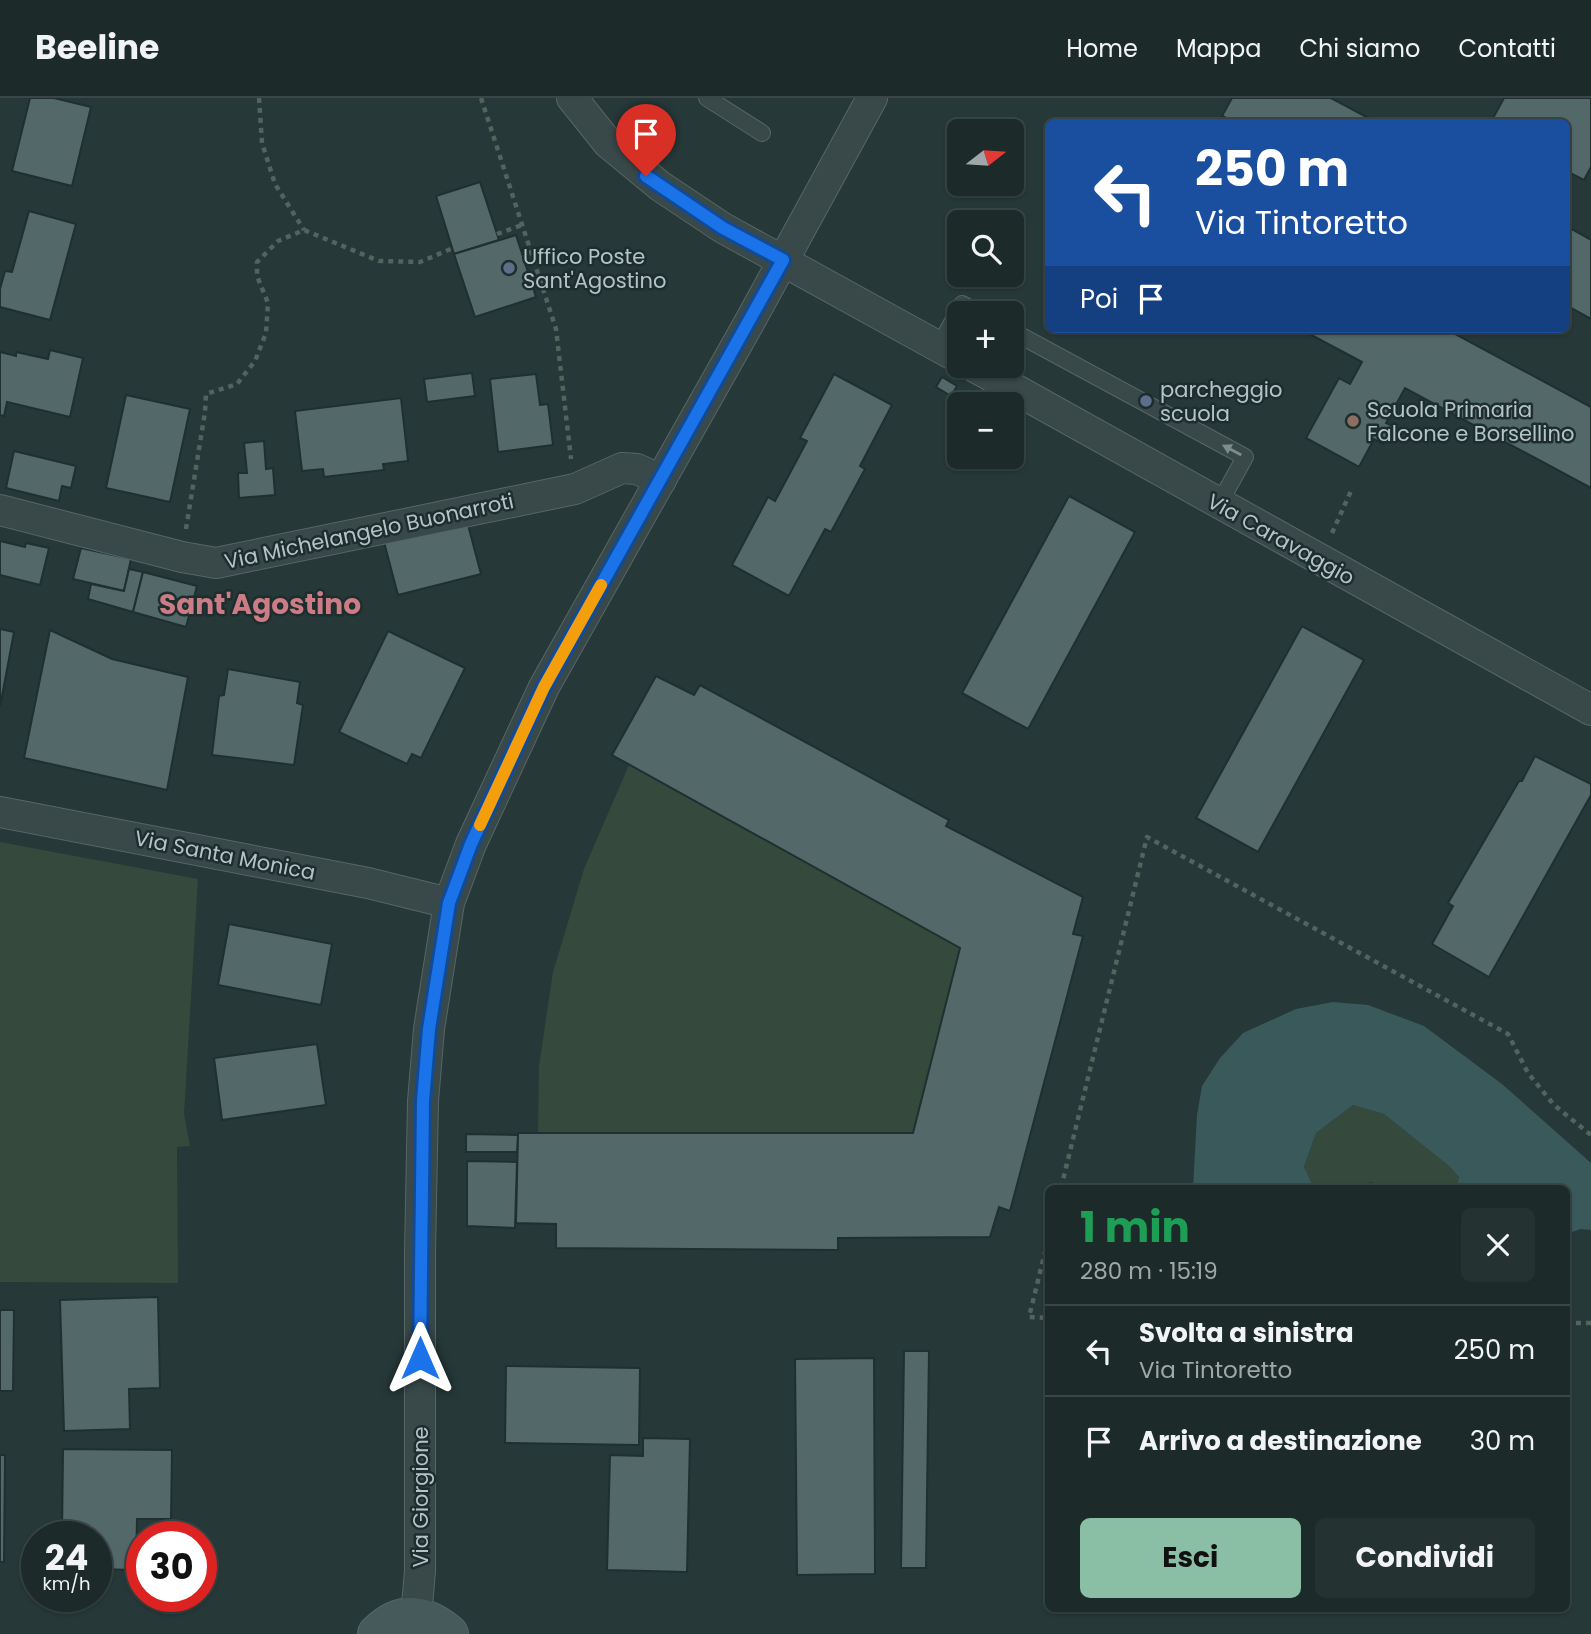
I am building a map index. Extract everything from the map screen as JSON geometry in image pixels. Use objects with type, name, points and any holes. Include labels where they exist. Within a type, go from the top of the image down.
[{"type":"street","points":[[572,98],[608,143],[660,186],[723,228],[947,351]]},
{"type":"street","name":"Via Giorgione","points":[[416,1617],[420,1571],[423,1101],[429,1029],[449,903],[471,844],[544,687],[872,98]]},
{"type":"street","name":"Via Caravaggio","points":[[994,378],[1591,710]]},
{"type":"street","name":"Via Michelangelo Buonarroti","points":[[0,510],[181,557],[216,563],[575,489],[622,468],[637,469],[661,480]]},
{"type":"street","name":"Via Santa Monica","points":[[0,812],[368,883],[449,903]]},
{"type":"street","points":[[377,1634],[385,1626],[400,1619],[416,1617],[437,1623],[449,1634]]},
{"type":"lane","points":[[707,98],[762,133]]},
{"type":"lane","points":[[1024,337],[1245,457],[1219,504]]},
{"type":"path","points":[[259,98],[261,143],[268,164],[275,184],[304,230],[379,261],[420,262],[453,248]]},
{"type":"path","points":[[481,98],[556,329],[575,489]]},
{"type":"path","points":[[497,234],[522,225]]},
{"type":"path","points":[[181,557],[206,394],[237,384],[255,361],[266,333],[268,303],[257,276],[257,262],[278,240],[304,230]]},
{"type":"path","points":[[1062,1185],[1147,837],[1508,1034],[1528,1073],[1554,1105],[1591,1135]]},
{"type":"path","points":[[1045,1252],[1029,1317],[1045,1318]]},
{"type":"path","points":[[1570,1322],[1591,1323]]},
{"type":"green space","points":[[629,765],[960,948],[913,1133],[538,1133],[539,1066],[553,972],[584,869]]},
{"type":"green space","points":[[0,842],[198,879],[184,1114],[190,1146],[177,1147],[178,1283],[0,1282]]},
{"type":"green space","points":[[1353,1105],[1384,1114],[1449,1166],[1459,1177],[1457,1185],[1379,1185],[1371,1182],[1361,1185],[1312,1184],[1304,1168],[1316,1133]]},
{"type":"water","points":[[1333,1002],[1368,1005],[1424,1026],[1502,1084],[1591,1163],[1591,1230],[1581,1229],[1570,1233],[1570,1185],[1457,1185],[1459,1177],[1449,1166],[1384,1114],[1353,1105],[1316,1133],[1304,1167],[1312,1184],[1318,1185],[1193,1185],[1197,1115],[1202,1086],[1220,1058],[1243,1033],[1296,1009]]},
{"type":"building","points":[[30,98],[54,98],[91,107],[72,186],[12,171]]},
{"type":"building","points":[[1232,98],[1331,98],[1370,119],[1228,119],[1222,116]]},
{"type":"building","points":[[1504,98],[1591,98],[1591,167],[1584,180],[1570,173],[1570,119],[1493,119]]},
{"type":"building","points":[[480,182],[499,240],[454,254],[436,196]]},
{"type":"building","points":[[29,211],[76,224],[50,320],[0,307],[0,289],[5,271],[12,272]]},
{"type":"building","points":[[1570,228],[1591,240],[1591,319],[1570,307]]},
{"type":"building","points":[[516,235],[536,297],[475,317],[454,254]]},
{"type":"building","points":[[1308,333],[1453,333],[1591,407],[1591,488],[1405,388],[1386,423],[1393,426],[1383,444],[1374,439],[1359,467],[1306,438],[1339,378],[1350,384],[1362,362]]},
{"type":"building","points":[[50,350],[83,358],[70,417],[7,402],[4,416],[0,415],[0,352],[16,356],[16,352],[48,359]]},
{"type":"building","points":[[472,373],[475,396],[427,402],[424,379]]},
{"type":"building","points":[[536,374],[540,405],[548,404],[553,445],[498,452],[490,379]]},
{"type":"building","points":[[834,374],[892,405],[860,466],[865,469],[831,532],[825,529],[789,596],[732,565],[768,497],[775,501],[807,441],[800,438]]},
{"type":"building","points":[[942,377],[957,386],[953,392],[947,394],[936,387]]},
{"type":"building","points":[[126,395],[190,409],[170,502],[106,488]]},
{"type":"building","points":[[401,398],[408,461],[383,464],[384,470],[324,477],[323,469],[302,471],[295,411]]},
{"type":"building","points":[[264,441],[266,469],[273,468],[275,495],[239,498],[238,473],[247,473],[244,443]]},
{"type":"building","points":[[14,451],[76,466],[71,488],[62,486],[59,501],[6,488]]},
{"type":"building","points":[[1069,496],[1135,532],[1028,729],[962,693]]},
{"type":"building","points":[[467,521],[481,574],[398,595],[384,542]]},
{"type":"building","points":[[0,541],[25,547],[26,543],[49,548],[40,585],[0,575]]},
{"type":"building","points":[[81,548],[131,559],[124,591],[73,579]]},
{"type":"building","points":[[129,569],[143,572],[133,612],[88,599],[91,584],[124,591]]},
{"type":"building","points":[[143,572],[197,586],[186,627],[133,612]]},
{"type":"building","points":[[1302,626],[1364,660],[1258,852],[1196,818]]},
{"type":"building","points":[[0,629],[14,632],[0,707]]},
{"type":"building","points":[[50,630],[112,659],[188,677],[167,790],[24,758]]},
{"type":"building","points":[[388,631],[465,668],[421,758],[412,754],[407,764],[339,732]]},
{"type":"building","points":[[228,669],[300,682],[297,703],[303,705],[294,765],[212,755],[219,696],[224,695]]},
{"type":"building","points":[[656,676],[694,695],[700,685],[949,820],[946,826],[1083,897],[1073,934],[1083,936],[1010,1211],[999,1207],[990,1237],[838,1238],[838,1250],[556,1248],[556,1224],[516,1223],[518,1133],[913,1133],[960,948],[612,755]]},
{"type":"building","points":[[1535,756],[1591,784],[1591,795],[1489,977],[1432,944],[1453,906],[1448,903]]},
{"type":"building","points":[[229,924],[332,944],[321,1005],[218,985]]},
{"type":"building","points":[[317,1044],[326,1105],[222,1120],[214,1058]]},
{"type":"building","points":[[466,1134],[518,1135],[517,1152],[466,1152]]},
{"type":"building","points":[[467,1161],[517,1162],[515,1228],[467,1226]]},
{"type":"building","points":[[158,1297],[160,1388],[129,1389],[130,1429],[64,1431],[60,1300]]},
{"type":"building","points":[[0,1310],[14,1310],[13,1391],[0,1391]]},
{"type":"building","points":[[904,1351],[929,1351],[926,1568],[901,1568]]},
{"type":"building","points":[[874,1358],[875,1574],[797,1575],[795,1359]]},
{"type":"building","points":[[506,1366],[640,1368],[639,1445],[505,1443]]},
{"type":"building","points":[[643,1438],[690,1439],[687,1572],[607,1570],[610,1455],[643,1456]]},
{"type":"building","points":[[63,1449],[172,1450],[171,1519],[126,1521],[126,1570],[112,1569],[112,1521],[62,1521]]},
{"type":"building","points":[[0,1455],[5,1455],[4,1562],[0,1562]]},
{"type":"slow traffic","points":[[480,825],[544,687],[601,585]]},
{"type":"place","name":"Uffico Poste Sant'Agostino","points":[[509,268]]},
{"type":"place","name":"parcheggio scuola","points":[[1146,401]]},
{"type":"place","name":"Scuola Primaria Falcone e Borsellino","points":[[1353,421]]},
{"type":"district","name":"Sant'Agostino","points":[[260,604]]},
{"type":"route","points":[[420,1358],[423,1101],[429,1029],[449,903],[471,844],[544,687],[783,260],[723,228],[646,176]]}]
